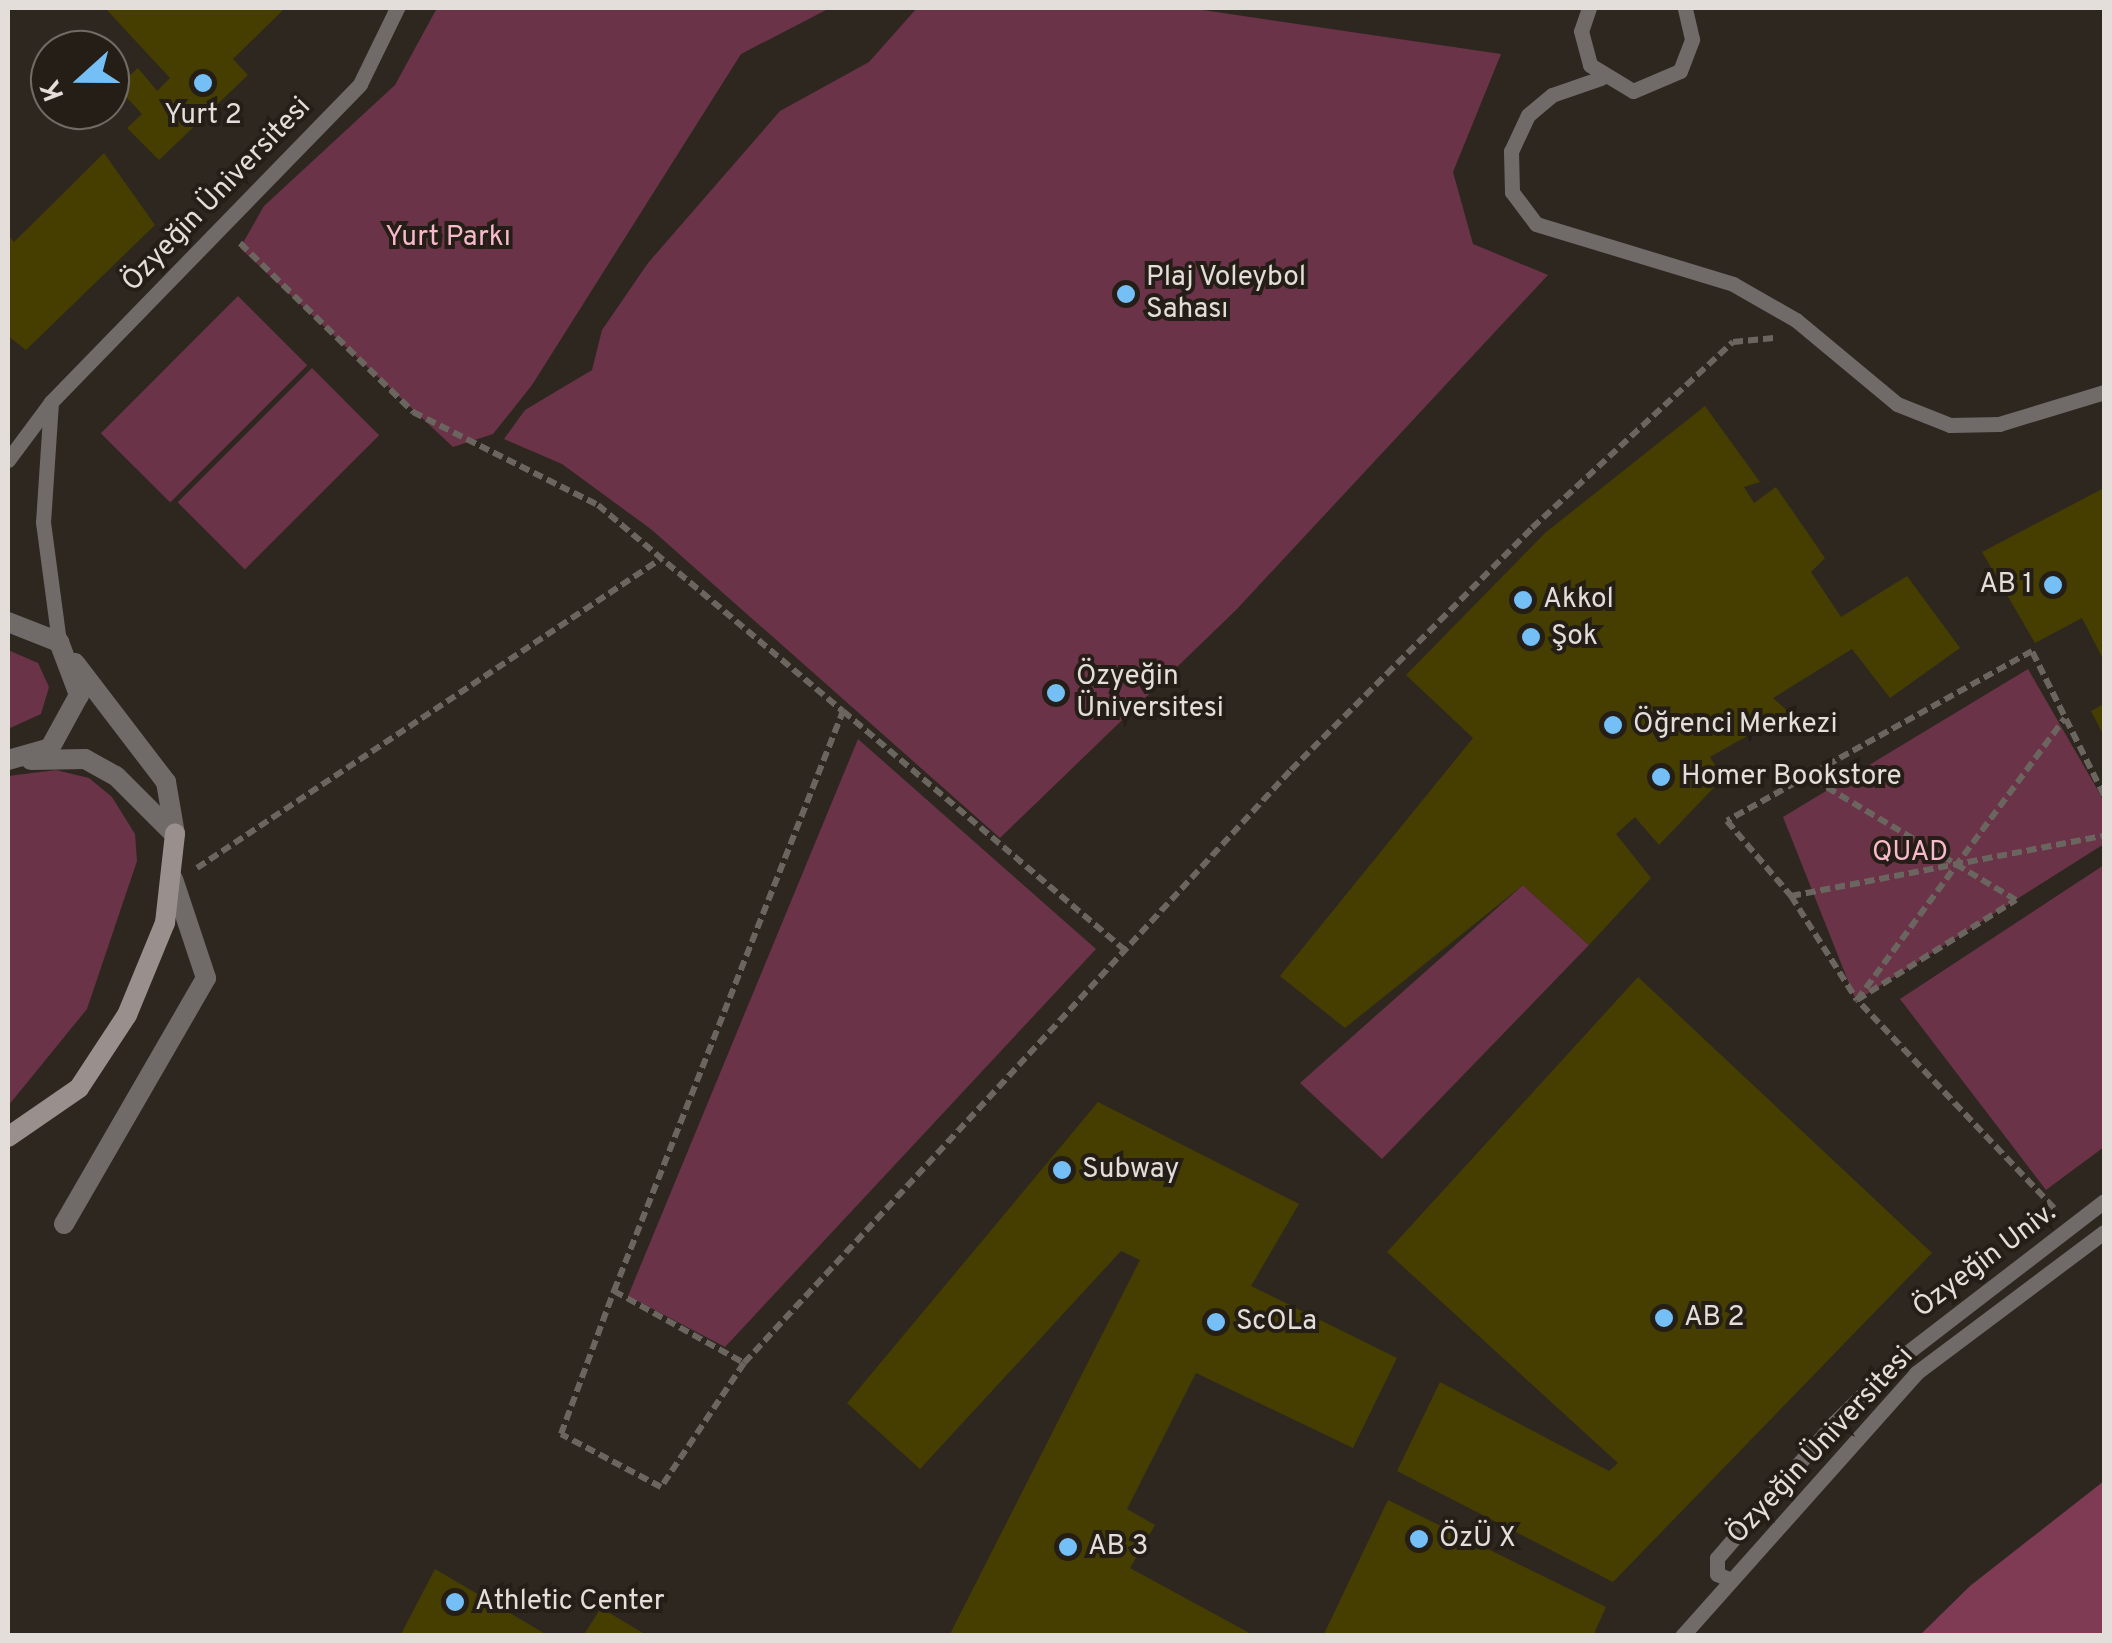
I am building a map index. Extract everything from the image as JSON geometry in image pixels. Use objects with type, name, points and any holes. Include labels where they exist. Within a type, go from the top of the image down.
[{"type":"street","points":[[8,622],[65,650],[166,782],[175,834],[173,879],[149,968],[108,1044],[79,1088],[8,1137]]},
{"type":"street","points":[[9,760],[64,734],[79,695],[65,650]]},
{"type":"street","points":[[9,760],[85,759],[116,776],[175,834]]},
{"type":"street","points":[[64,1224],[206,978],[173,879]]},
{"type":"lane","name":"Özyeğin Üniversitesi","points":[[8,460],[51,402],[360,84],[398,8]]},
{"type":"lane","points":[[1590,8],[1583,49],[1601,78],[1633,91],[1667,83],[1688,56],[1685,8]]},
{"type":"lane","points":[[1601,78],[1540,105],[1510,152],[1512,192],[1536,224],[1734,284],[1796,320],[1897,404],[1950,426],[1999,424],[2104,392]]},
{"type":"lane","points":[[51,402],[43,522],[65,650]]},
{"type":"lane","name":"Özyeğin Univ.","points":[[1731,1580],[1717,1574],[1717,1558],[1834,1422],[1898,1359],[2104,1201]]},
{"type":"lane","name":"Özyeğin Üniversitesi","points":[[1682,1636],[1916,1373],[2104,1232]]},
{"type":"path","points":[[221,225],[413,412],[598,505],[1124,949]]},
{"type":"path","points":[[842,711],[614,1291],[562,1434],[661,1486],[744,1363],[1124,949],[1620,440],[1732,342],[1773,338],[1796,320]]},
{"type":"path","points":[[173,879],[390,748],[662,558]]},
{"type":"path","points":[[2072,1227],[1857,1000],[1791,896],[1727,821],[2032,651],[2104,795]]},
{"type":"path","points":[[1857,1000],[2065,718]]},
{"type":"path","points":[[1808,776],[2016,900],[1857,1000]]},
{"type":"path","points":[[1791,896],[2104,836]]},
{"type":"path","points":[[614,1291],[744,1363]]},
{"type":"green space","name":"Yurt Parkı","points":[[437,8],[830,8],[741,54],[532,385],[493,434],[453,447],[240,248],[264,206],[395,85]]},
{"type":"green space","points":[[917,8],[1189,8],[1501,54],[1453,172],[1473,244],[1548,275],[1236,610],[1000,838],[652,530],[562,464],[504,439],[525,410],[592,370],[602,330],[648,263],[780,111],[869,62]]},
{"type":"green space","points":[[238,296],[307,365],[170,502],[101,433]]},
{"type":"green space","points":[[312,368],[379,435],[245,570],[178,502]]},
{"type":"green space","points":[[8,650],[38,663],[49,687],[41,714],[8,729]]},
{"type":"green space","name":"QUAD","points":[[2028,669],[2104,801],[2104,844],[1856,1001],[1783,817]]},
{"type":"green space","points":[[858,739],[1096,949],[725,1347],[628,1296]]},
{"type":"green space","points":[[56,770],[89,778],[112,797],[135,834],[137,861],[87,1009],[8,1106],[8,776]]},
{"type":"green space","points":[[2104,865],[2104,1147],[2046,1190],[1900,999]]},
{"type":"green space","points":[[1523,885],[1589,945],[1382,1159],[1300,1083]]},
{"type":"shaded area","points":[[2104,1481],[2104,1635],[1920,1635],[1970,1586]]},
{"type":"building","name":"Yurt 2","points":[[105,8],[285,8],[233,59],[248,75],[159,160],[129,130],[142,114],[130,101],[130,75],[138,68],[157,91],[170,78],[130,35],[130,30],[125,30]]},
{"type":"building","points":[[104,153],[155,225],[26,350],[8,336],[8,235],[14,242]]},
{"type":"building","name":"Öğrenci Merkezi","points":[[1705,406],[1760,482],[1744,487],[1754,503],[1776,487],[1825,558],[1811,572],[1841,617],[1907,576],[1960,648],[1890,698],[1852,649],[1773,698],[1789,712],[1710,757],[1723,778],[1659,845],[1635,817],[1616,834],[1651,878],[1589,945],[1523,885],[1345,1028],[1280,976],[1473,738],[1406,675],[1545,533]]},
{"type":"building","name":"AB 1","points":[[2104,488],[2104,661],[2082,618],[2035,643],[1982,552]]},
{"type":"building","points":[[2104,704],[2104,736],[2091,711]]},
{"type":"building","name":"AB 2","points":[[1638,977],[1932,1253],[1613,1582],[1397,1471],[1440,1382],[1609,1471],[1618,1463],[1387,1252]]},
{"type":"building","name":"ScOLa","points":[[1098,1102],[1299,1204],[1251,1286],[1397,1358],[1353,1448],[1196,1373],[1127,1509],[1155,1525],[1130,1568],[1255,1636],[949,1636],[1140,1260],[1121,1251],[920,1469],[847,1403]]},
{"type":"building","name":"ÖzÜ X","points":[[1388,1500],[1606,1607],[1593,1636],[1323,1636]]},
{"type":"building","name":"Athletic Center","points":[[435,1569],[549,1636],[400,1636]]},
{"type":"building","name":"Athletic Center","points":[[601,1608],[648,1636],[583,1636]]},
{"type":"place","name":"Yurt 2","points":[[203,83]]},
{"type":"place","name":"Plaj Voleybol Sahası","points":[[1126,294]]},
{"type":"place","name":"AB 1","points":[[2053,585]]},
{"type":"place","name":"Akkol","points":[[1523,600]]},
{"type":"place","name":"Şok","points":[[1531,637]]},
{"type":"place","name":"Özyeğin Üniversitesi","points":[[1056,693]]},
{"type":"place","name":"Öğrenci Merkezi","points":[[1613,725]]},
{"type":"place","name":"Homer Bookstore","points":[[1661,777]]},
{"type":"place","name":"Subway","points":[[1062,1170]]},
{"type":"place","name":"AB 2","points":[[1664,1318]]},
{"type":"place","name":"ScOLa","points":[[1216,1322]]},
{"type":"place","name":"ÖzÜ X","points":[[1419,1539]]},
{"type":"place","name":"AB 3","points":[[1068,1547]]},
{"type":"place","name":"Athletic Center","points":[[455,1602]]}]
